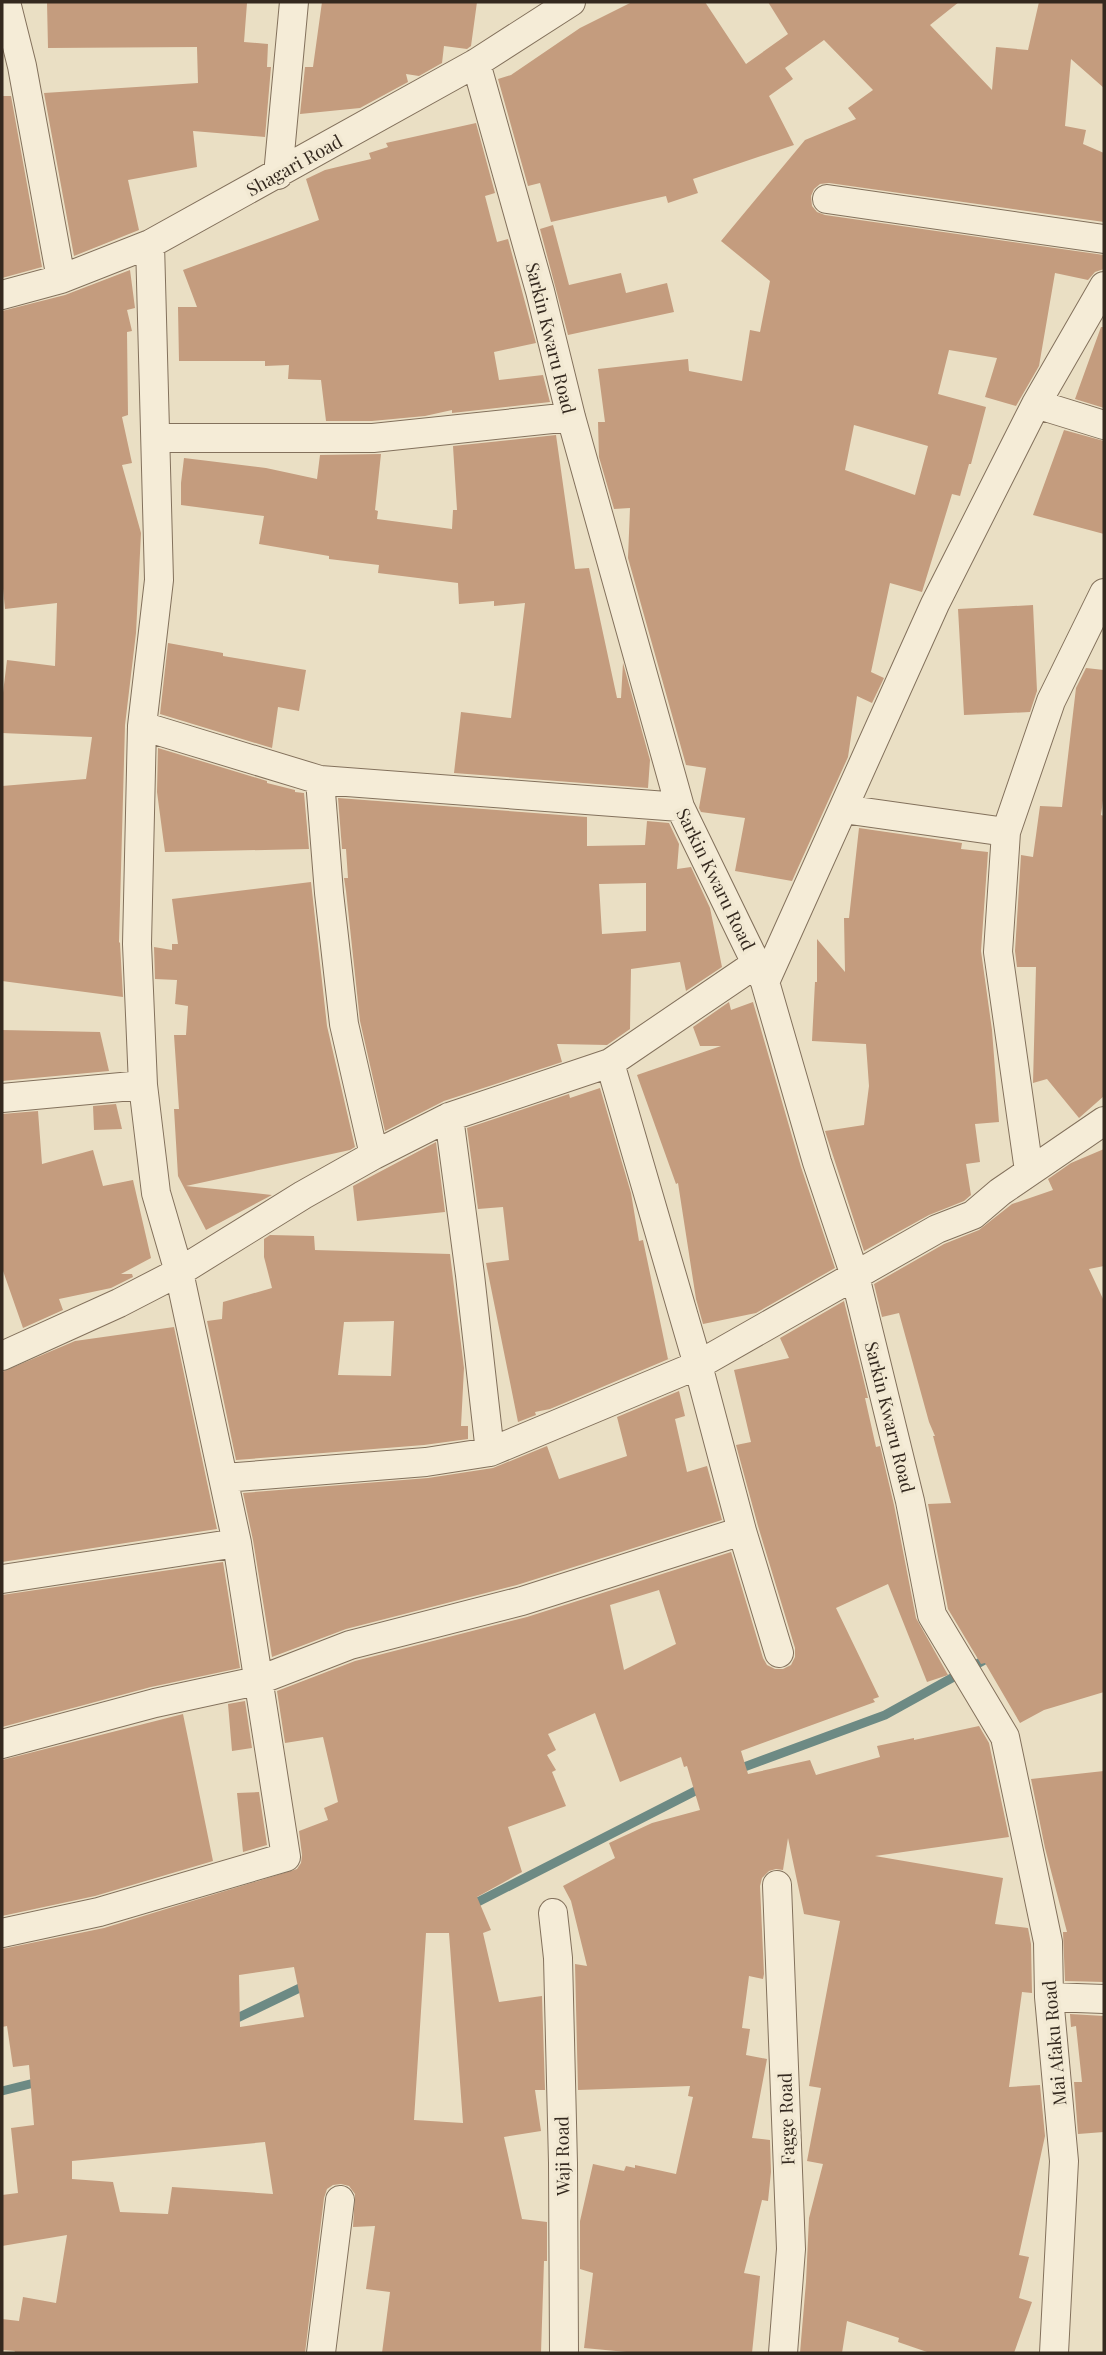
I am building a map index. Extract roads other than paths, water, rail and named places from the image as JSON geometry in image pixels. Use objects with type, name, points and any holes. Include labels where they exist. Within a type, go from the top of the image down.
[{"type":"street","points":[[6,2],[12,69],[61,279]]},
{"type":"street","points":[[278,175],[294,2]]},
{"type":"street","name":"Shagari Road","points":[[2,295],[61,279],[150,244],[278,175],[476,62],[571,2]]},
{"type":"street","name":"Sarkin Kwaru Road","points":[[476,62],[540,291],[571,417],[680,807],[761,973],[817,1161],[855,1276],[910,1502],[932,1615],[965,1670]]},
{"type":"street","points":[[827,199],[1104,239]]},
{"type":"street","points":[[2,1933],[99,1912],[286,1857],[237,1543],[179,1272],[156,1193],[143,1085],[137,944],[142,726],[159,580],[150,244]]},
{"type":"street","points":[[2,1356],[119,1303],[179,1272],[303,1195],[449,1117],[610,1063],[761,973],[842,810],[935,604],[1036,404],[1104,286]]},
{"type":"street","points":[[1036,404],[1104,425]]},
{"type":"street","points":[[156,438],[373,438],[571,417]]},
{"type":"street","points":[[1029,1171],[998,952],[1006,832],[1051,701],[1104,593]]},
{"type":"street","points":[[142,726],[320,780],[680,807]]},
{"type":"street","points":[[320,780],[344,1024],[374,1155]]},
{"type":"street","points":[[842,810],[1006,832]]},
{"type":"street","points":[[610,1063],[779,1653]]},
{"type":"street","points":[[2,1098],[143,1085]]},
{"type":"street","points":[[449,1117],[490,1452]]},
{"type":"street","points":[[224,1478],[426,1462],[490,1452],[698,1365],[937,1229],[973,1214],[1029,1171],[1104,1121]]},
{"type":"street","points":[[2,1744],[155,1703],[257,1681],[350,1645],[522,1601],[742,1531]]},
{"type":"street","points":[[2,1579],[237,1543]]},
{"type":"street","name":"Mai Afaku Road","points":[[965,1670],[1005,1737],[1048,1942],[1049,1997],[1064,2161],[1054,2353]]},
{"type":"street","name":"Fagge Road","points":[[777,1885],[791,2249],[783,2353]]},
{"type":"street","name":"Waji Road","points":[[553,1913],[558,1958],[565,2353]]},
{"type":"street","points":[[1049,1997],[1104,1998]]},
{"type":"street","points":[[321,2353],[340,2200]]},
{"type":"waterway","points":[[736,1770],[885,1715],[988,1658]]},
{"type":"waterway","points":[[468,1907],[705,1786]]},
{"type":"waterway","points":[[229,2022],[308,1984]]},
{"type":"waterway","points":[[2,2091],[42,2081]]}]
